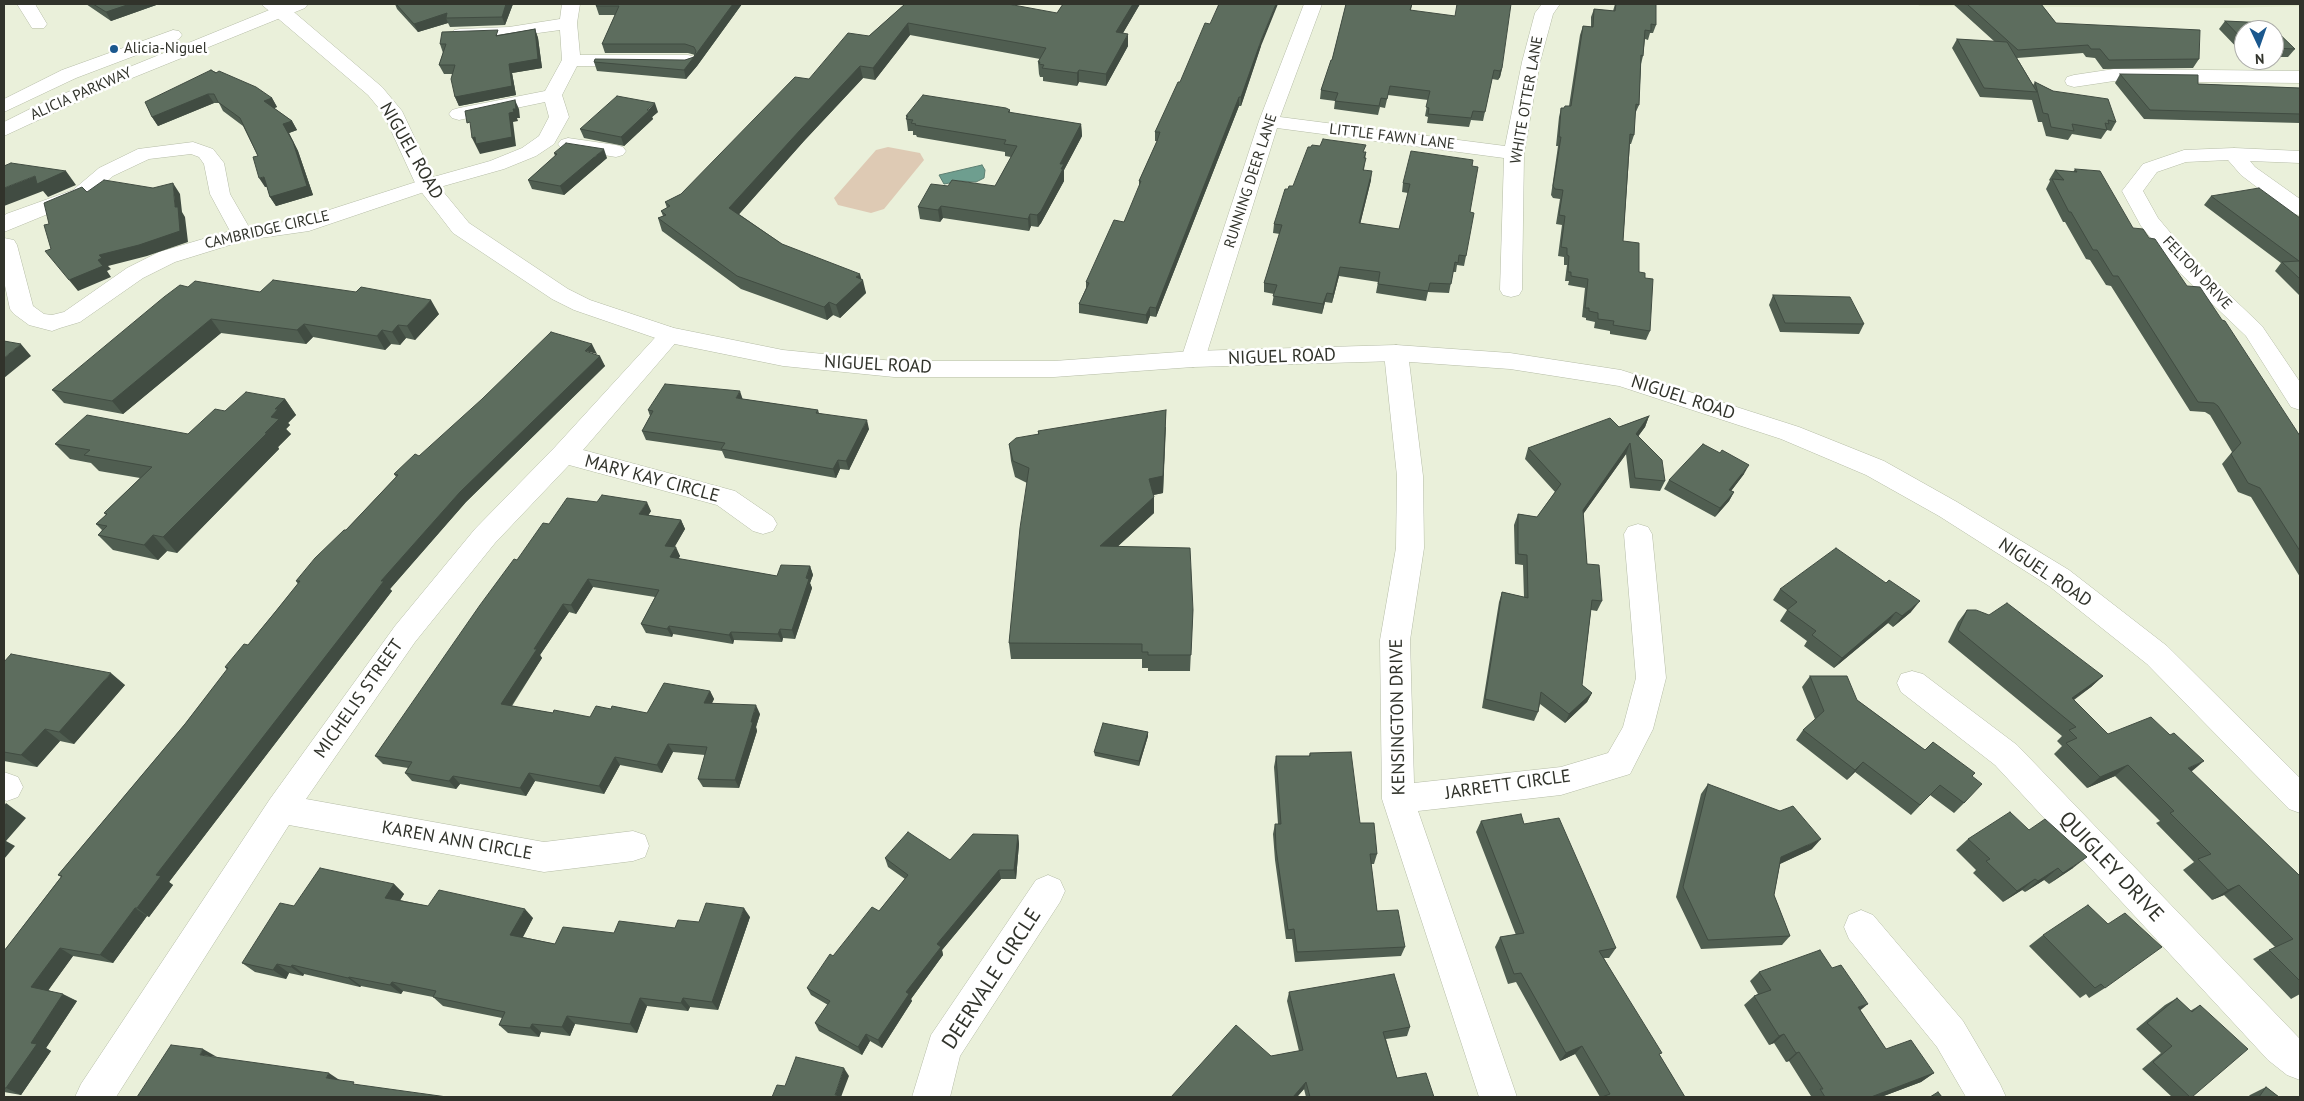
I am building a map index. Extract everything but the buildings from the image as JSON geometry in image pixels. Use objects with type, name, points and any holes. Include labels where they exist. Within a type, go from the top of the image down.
[{"type":"street","points":[[26,4],[38,24]]},
{"type":"street","points":[[204,24],[257,4]]},
{"type":"street","name":"RUNNING DEER LANE","points":[[1193,359],[1269,121],[1313,4]]},
{"type":"street","name":"WHITE OTTER LANE","points":[[1511,290],[1514,153],[1531,62],[1544,13],[1551,4]]},
{"type":"street","name":"ALICIA PARKWAY","points":[[4,130],[89,89],[284,6]]},
{"type":"street","name":"NIGUEL ROAD","points":[[284,6],[375,91],[392,110],[426,185],[461,228],[560,294],[582,305],[670,335],[783,358],[894,369],[1054,368],[1193,359],[1396,354],[1510,361],[1621,378],[1790,433],[1875,468],[1948,509],[2065,583],[2157,655],[2300,799]]},
{"type":"street","points":[[444,34],[509,32],[570,13],[571,60],[552,95],[559,117],[547,140],[616,151]]},
{"type":"street","name":"ALICIA PARKWAY","points":[[4,106],[69,74],[186,30]]},
{"type":"street","points":[[571,60],[688,60]]},
{"type":"street","points":[[2074,80],[2114,75],[2300,78]]},
{"type":"street","points":[[459,114],[552,95]]},
{"type":"street","name":"LITTLE FAWN LANE","points":[[1269,121],[1514,153]]},
{"type":"street","name":"CAMBRIDGE CIRCLE","points":[[4,245],[6,245],[22,309],[36,320],[52,323],[64,320],[83,309],[135,272],[167,258],[243,234],[301,226],[426,185],[497,165],[529,152],[547,140]]},
{"type":"street","points":[[4,226],[14,219],[80,194],[106,172],[123,162],[145,153],[170,148],[193,148],[206,153],[214,163],[220,194],[243,234]]},
{"type":"street","points":[[2234,154],[2248,171],[2300,209]]},
{"type":"street","name":"FELTON DRIVE","points":[[2300,157],[2234,154],[2184,156],[2150,168],[2132,191],[2149,221],[2188,268],[2254,331],[2300,401]]},
{"type":"street","name":"MICHELIS STREET","points":[[94,1097],[281,809],[406,634],[485,536],[564,454],[670,335]]},
{"type":"street","name":"KENSINGTON DRIVE","points":[[1396,354],[1410,476],[1410,539],[1395,640],[1398,798],[1498,1097]]},
{"type":"street","name":"MARY KAY CIRCLE","points":[[564,454],[726,498],[763,524]]},
{"type":"street","name":"JARRETT CIRCLE","points":[[1398,798],[1561,781],[1619,764],[1638,729],[1651,678],[1638,534]]},
{"type":"street","name":"QUIGLEY DRIVE","points":[[1912,683],[2006,755],[2294,1050]]},
{"type":"street","name":"KAREN ANN CIRCLE","points":[[281,809],[544,857],[633,846]]},
{"type":"street","name":"DEERVALE CIRCLE","points":[[931,1097],[944,1048],[1048,891]]},
{"type":"street","points":[[1861,927],[1950,1034],[1987,1097]]},
{"type":"shaded area","points":[[1918,4],[2300,4],[2300,6],[2229,8],[1919,6]]},
{"type":"shaded area","points":[[888,147],[920,153],[924,160],[884,209],[871,213],[838,205],[834,198],[876,150]]},
{"type":"water","points":[[982,165],[985,170],[984,178],[976,182],[961,181],[944,184],[939,175]]},
{"type":"place","name":"Alicia-Niguel","points":[[114,49]]}]
